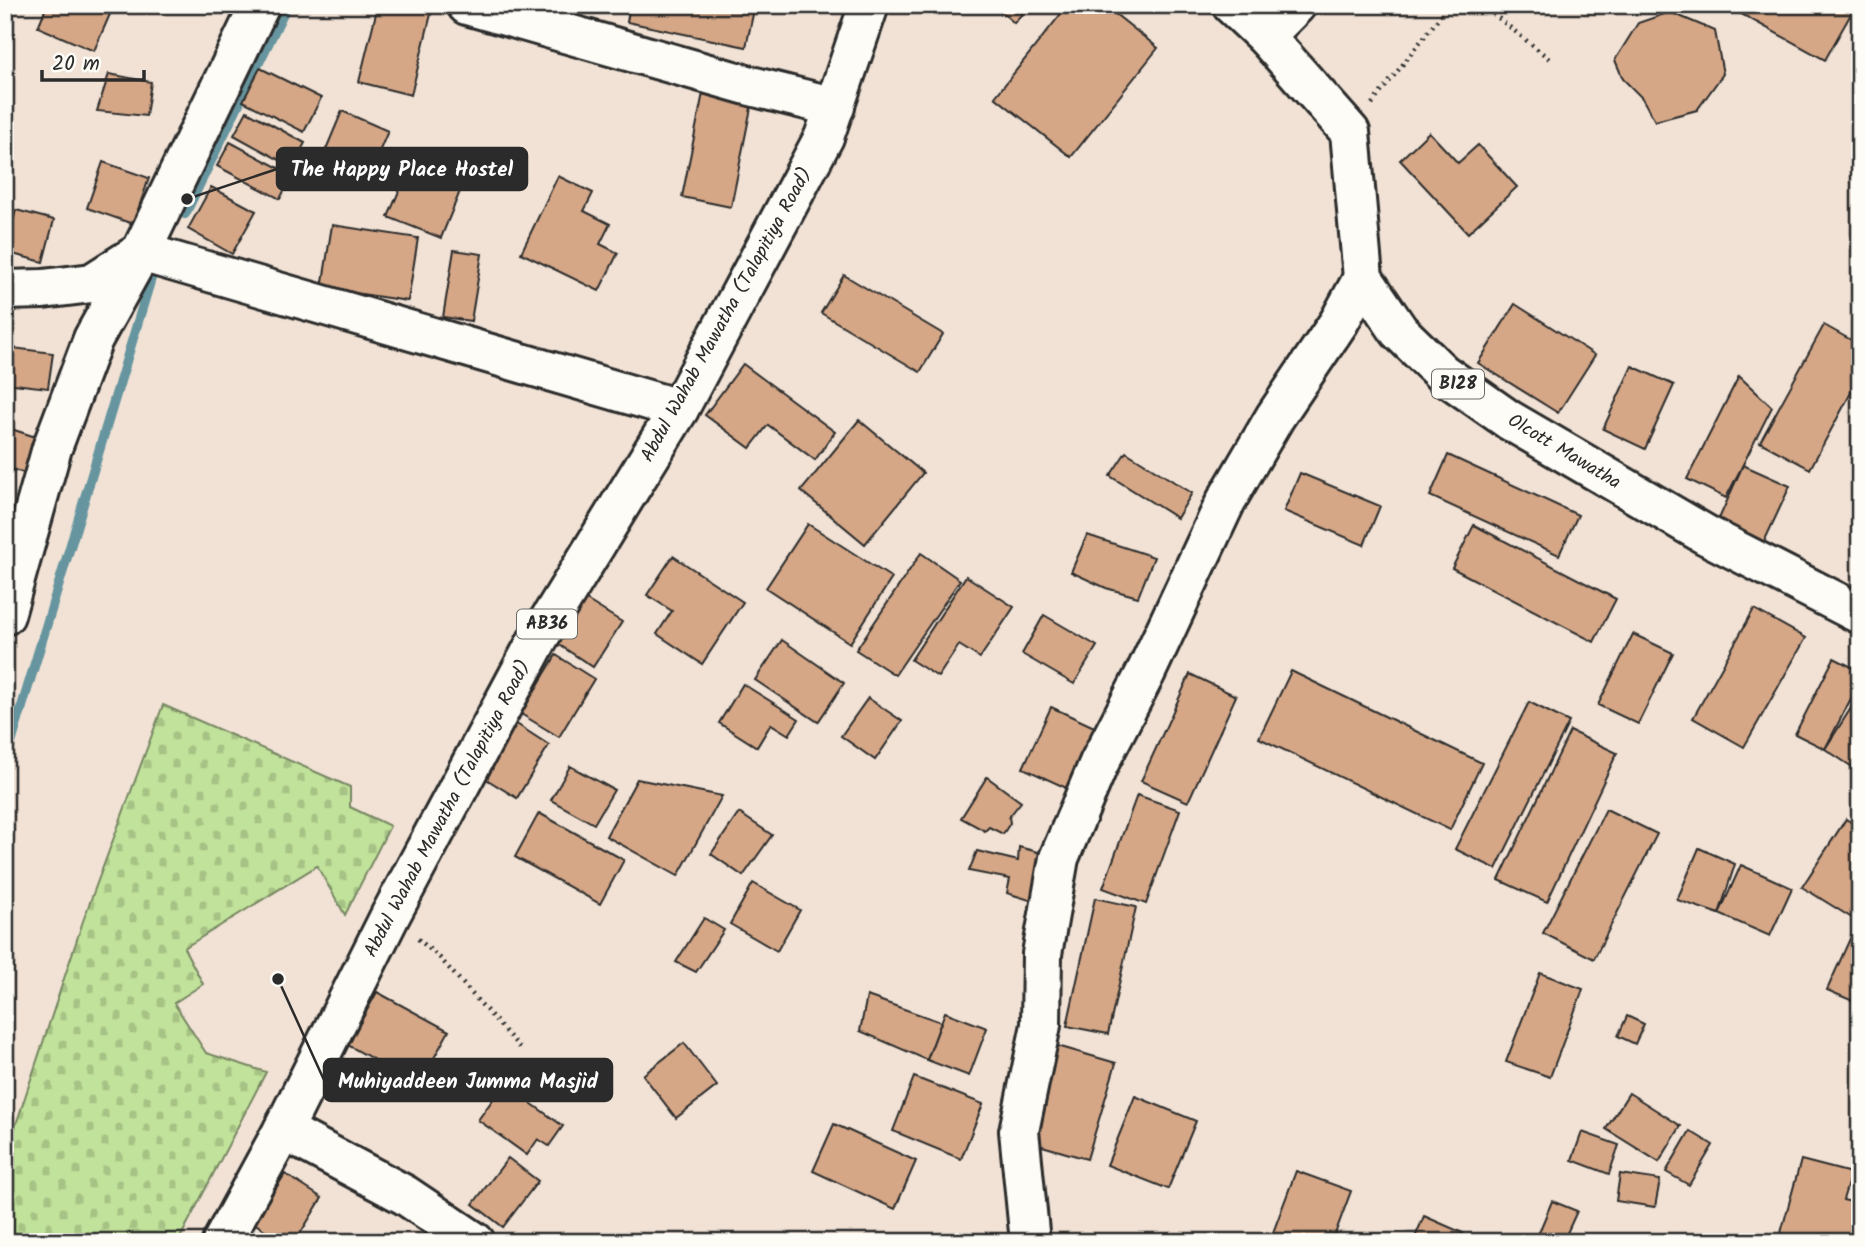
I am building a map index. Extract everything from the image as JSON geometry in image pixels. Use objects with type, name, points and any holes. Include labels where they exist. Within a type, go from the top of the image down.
[{"type":"street","points":[[5,615],[52,449],[93,339],[141,252],[260,5]]},
{"type":"street","points":[[467,5],[747,85],[835,107]]},
{"type":"street","name":"Abdul Wahab Mawatha (Talapitiya Road)","points":[[222,1242],[283,1130],[390,916],[539,637],[679,409],[824,137],[869,5]]},
{"type":"street","points":[[1232,5],[1265,36],[1350,132]]},
{"type":"street","points":[[1265,36],[1296,5]]},
{"type":"street","name":"Olcott Mawatha","points":[[1350,132],[1363,278],[1399,331],[1442,373],[1509,421],[1706,535],[1860,614]]},
{"type":"street","points":[[5,290],[92,283],[141,252],[679,409]]},
{"type":"street","points":[[1030,1242],[1019,1131],[1041,1025],[1042,954],[1059,858],[1099,763],[1146,672],[1226,501],[1275,417],[1339,321],[1363,278]]},
{"type":"street","points":[[283,1130],[405,1195],[475,1242]]},
{"type":"path","points":[[1350,132],[1449,5]]},
{"type":"path","points":[[1482,5],[1552,61]]},
{"type":"path","points":[[440,958],[521,1049]]},
{"type":"green space","points":[[163,705],[350,787],[350,807],[390,826],[345,915],[317,866],[184,948],[203,984],[174,1003],[206,1053],[266,1072],[178,1242],[5,1242],[5,1158],[83,921]]},
{"type":"building","points":[[47,5],[114,5],[94,51],[38,27]]},
{"type":"building","points":[[378,5],[433,6],[411,95],[359,82]]},
{"type":"building","points":[[630,5],[755,5],[746,47],[627,22]]},
{"type":"building","points":[[994,5],[1030,5],[1014,23]]},
{"type":"building","points":[[1068,5],[1104,5],[1158,48],[1071,157],[995,97]]},
{"type":"building","points":[[1739,5],[1856,5],[1825,60],[1736,11]]},
{"type":"building","points":[[1670,12],[1715,31],[1723,74],[1697,110],[1655,121],[1642,98],[1623,79],[1615,60],[1638,23]]},
{"type":"building","points":[[260,68],[321,98],[304,132],[243,101]]},
{"type":"building","points":[[109,74],[151,82],[146,116],[97,111]]},
{"type":"building","points":[[704,88],[753,98],[731,207],[682,197]]},
{"type":"building","points":[[247,111],[305,143],[292,167],[234,135]]},
{"type":"building","points":[[342,111],[388,131],[365,185],[319,166]]},
{"type":"building","points":[[1429,132],[1458,163],[1478,145],[1517,187],[1468,233],[1400,160]]},
{"type":"building","points":[[230,142],[292,175],[280,199],[217,166]]},
{"type":"building","points":[[413,158],[465,179],[441,238],[388,217]]},
{"type":"building","points":[[103,162],[149,178],[133,224],[87,208]]},
{"type":"building","points":[[558,176],[593,193],[584,211],[610,224],[600,244],[618,253],[599,291],[521,253]]},
{"type":"building","points":[[211,187],[256,211],[232,254],[188,229]]},
{"type":"building","points":[[16,210],[54,220],[43,262],[5,252]]},
{"type":"building","points":[[332,225],[418,238],[408,301],[322,288]]},
{"type":"building","points":[[454,250],[482,254],[471,321],[443,317]]},
{"type":"building","points":[[844,275],[943,334],[920,372],[821,313]]},
{"type":"building","points":[[1515,304],[1595,355],[1558,413],[1478,363]]},
{"type":"building","points":[[1824,325],[1860,345],[1860,376],[1810,469],[1760,442]]},
{"type":"building","points":[[5,347],[53,353],[48,388],[5,383]]},
{"type":"building","points":[[743,364],[835,432],[815,460],[768,425],[750,448],[705,415]]},
{"type":"building","points":[[1632,366],[1674,385],[1645,449],[1603,429]]},
{"type":"building","points":[[1739,376],[1772,407],[1726,498],[1687,479]]},
{"type":"building","points":[[859,420],[923,473],[865,544],[801,491]]},
{"type":"building","points":[[5,427],[48,441],[36,477],[8,468],[5,476]]},
{"type":"building","points":[[1126,452],[1192,493],[1177,518],[1110,476]]},
{"type":"building","points":[[1448,455],[1578,515],[1559,555],[1430,496]]},
{"type":"building","points":[[1743,465],[1790,486],[1764,542],[1718,521]]},
{"type":"building","points":[[1300,473],[1380,506],[1364,545],[1284,511]]},
{"type":"building","points":[[808,524],[892,578],[850,643],[766,588]]},
{"type":"building","points":[[1474,525],[1616,599],[1594,642],[1452,568]]},
{"type":"building","points":[[1087,535],[1154,557],[1138,597],[1106,588],[1071,572]]},
{"type":"building","points":[[921,553],[960,580],[895,675],[856,650]]},
{"type":"building","points":[[673,556],[743,602],[702,664],[657,634],[672,611],[647,595]]},
{"type":"building","points":[[966,576],[1014,607],[980,658],[959,645],[938,677],[911,660]]},
{"type":"building","points":[[583,598],[622,622],[593,667],[555,642]]},
{"type":"building","points":[[1754,609],[1806,638],[1744,747],[1693,718]]},
{"type":"building","points":[[1044,615],[1097,646],[1074,684],[1022,654]]},
{"type":"building","points":[[1633,634],[1673,653],[1638,724],[1598,705]]},
{"type":"building","points":[[782,640],[844,683],[818,722],[755,680]]},
{"type":"building","points":[[556,655],[594,679],[559,737],[521,714]]},
{"type":"building","points":[[1834,658],[1860,671],[1860,681],[1825,749],[1795,734]]},
{"type":"building","points":[[1291,671],[1482,763],[1450,830],[1259,738]]},
{"type":"building","points":[[1190,674],[1236,696],[1188,802],[1141,781]]},
{"type":"building","points":[[743,684],[799,719],[789,735],[771,724],[757,747],[719,723]]},
{"type":"building","points":[[1860,694],[1860,772],[1825,749]]},
{"type":"building","points":[[868,698],[902,721],[875,760],[841,736]]},
{"type":"building","points":[[1529,702],[1569,722],[1496,869],[1455,849]]},
{"type":"building","points":[[1051,707],[1103,731],[1075,792],[1023,768]]},
{"type":"building","points":[[515,723],[549,745],[517,798],[483,777]]},
{"type":"building","points":[[1570,731],[1617,753],[1547,902],[1499,880]]},
{"type":"building","points":[[570,766],[614,790],[594,824],[551,800]]},
{"type":"building","points":[[987,777],[1021,802],[1009,817],[1010,823],[1003,834],[989,827],[985,831],[961,818]]},
{"type":"building","points":[[637,779],[722,796],[678,876],[606,836]]},
{"type":"building","points":[[1137,795],[1180,810],[1146,904],[1103,888]]},
{"type":"building","points":[[1606,809],[1657,834],[1594,959],[1543,933]]},
{"type":"building","points":[[539,813],[624,860],[600,904],[515,857]]},
{"type":"building","points":[[739,813],[772,835],[743,876],[711,854]]},
{"type":"building","points":[[1846,819],[1860,828],[1860,923],[1802,887]]},
{"type":"building","points":[[1019,847],[1049,855],[1036,902],[1007,893],[1010,879],[969,871],[977,851],[1018,861]]},
{"type":"building","points":[[1699,848],[1735,864],[1719,914],[1677,900]]},
{"type":"building","points":[[1741,865],[1792,888],[1770,936],[1719,914]]},
{"type":"building","points":[[753,883],[800,910],[777,951],[730,924]]},
{"type":"building","points":[[1095,898],[1136,907],[1108,1034],[1067,1026]]},
{"type":"building","points":[[704,918],[724,930],[696,972],[676,962]]},
{"type":"building","points":[[1852,934],[1860,938],[1860,1004],[1827,990]]},
{"type":"building","points":[[1540,973],[1583,989],[1550,1077],[1506,1062]]},
{"type":"building","points":[[377,992],[449,1031],[419,1085],[348,1045]]},
{"type":"building","points":[[867,996],[941,1022],[927,1060],[860,1031]]},
{"type":"building","points":[[945,1012],[987,1028],[969,1076],[927,1060]]},
{"type":"building","points":[[1627,1016],[1644,1024],[1635,1044],[1618,1036]]},
{"type":"building","points":[[684,1043],[717,1086],[676,1118],[643,1075]]},
{"type":"building","points":[[1054,1045],[1116,1063],[1087,1159],[1025,1141]]},
{"type":"building","points":[[914,1077],[983,1104],[961,1159],[893,1131]]},
{"type":"building","points":[[504,1084],[563,1126],[549,1146],[538,1139],[527,1155],[478,1120]]},
{"type":"building","points":[[1629,1093],[1681,1126],[1659,1162],[1606,1129]]},
{"type":"building","points":[[1135,1096],[1196,1121],[1168,1189],[1107,1165]]},
{"type":"building","points":[[834,1124],[916,1161],[895,1209],[813,1171]]},
{"type":"building","points":[[1690,1131],[1713,1145],[1689,1185],[1666,1172]]},
{"type":"building","points":[[1582,1132],[1619,1145],[1609,1174],[1572,1160]]},
{"type":"building","points":[[508,1158],[538,1181],[503,1227],[473,1204]]},
{"type":"building","points":[[1801,1160],[1851,1173],[1843,1200],[1860,1204],[1860,1220],[1854,1242],[1779,1240]]},
{"type":"building","points":[[1296,1171],[1351,1191],[1332,1242],[1281,1242],[1271,1238]]},
{"type":"building","points":[[285,1174],[322,1198],[295,1242],[283,1242],[254,1223]]},
{"type":"building","points":[[1620,1174],[1660,1180],[1655,1207],[1616,1201]]},
{"type":"building","points":[[1552,1201],[1577,1211],[1563,1242],[1535,1242]]},
{"type":"building","points":[[1424,1216],[1463,1233],[1459,1242],[1413,1242]]},
{"type":"waterway","points":[[185,214],[287,5]]},
{"type":"waterway","points":[[5,763],[152,275]]},
{"type":"place","name":"The Happy Place Hostel","points":[[187,199]]},
{"type":"place","name":"Muhiyaddeen Jumma Masjid","points":[[278,979]]}]
